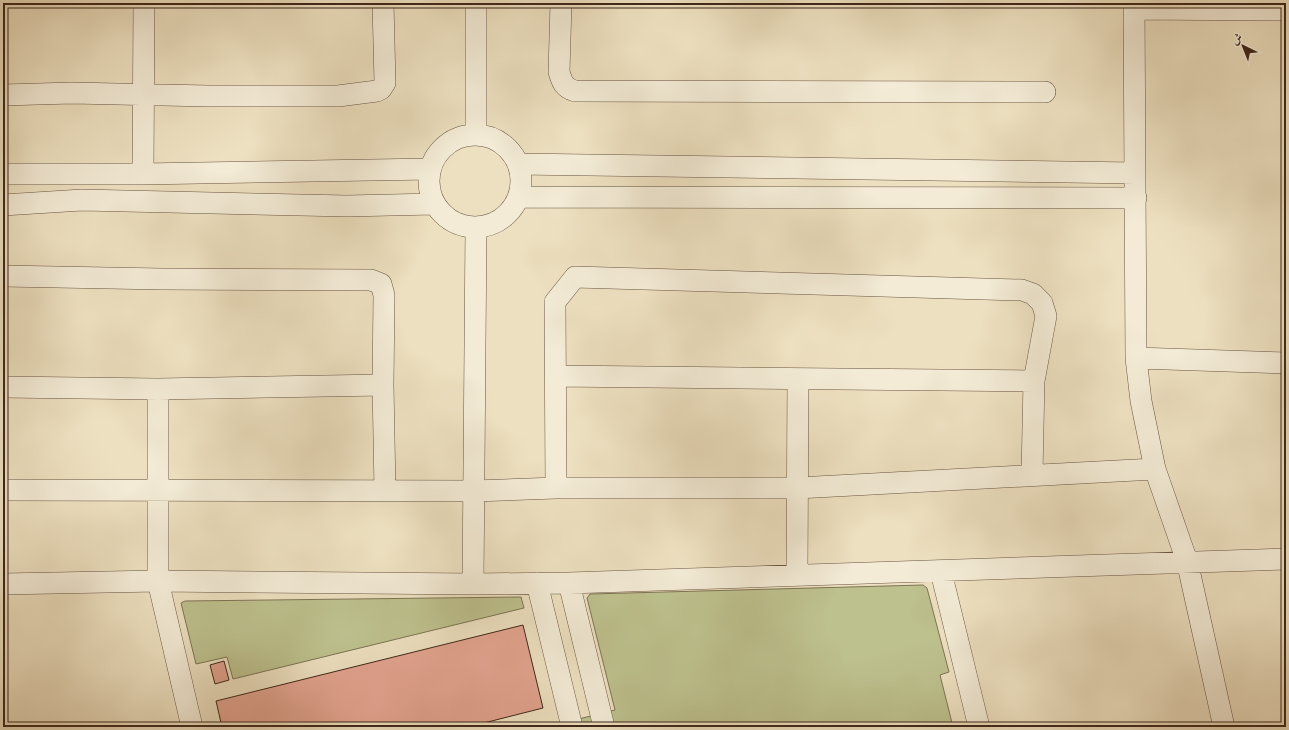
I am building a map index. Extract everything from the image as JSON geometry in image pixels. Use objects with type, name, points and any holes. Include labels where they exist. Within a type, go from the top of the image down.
[{"type":"street","points":[[143,174],[144,3]]},
{"type":"street","points":[[3,95],[72,93],[338,96],[381,90],[385,83],[383,3]]},
{"type":"street","points":[[476,3],[476,135]]},
{"type":"street","points":[[561,3],[559,72],[562,83],[575,91],[1045,92]]},
{"type":"street","points":[[1224,727],[1187,562],[1155,469],[1141,401],[1136,358],[1134,6],[1286,10]]},
{"type":"street","points":[[476,135],[493,138],[508,148],[518,164],[521,179],[519,197],[510,212],[494,223],[476,228],[463,226],[452,222],[441,214],[434,204],[428,187],[430,169],[436,155],[447,144],[461,137],[476,135]]},
{"type":"street","points":[[518,164],[1135,173]]},
{"type":"street","points":[[3,174],[143,174],[430,169]]},
{"type":"street","points":[[519,197],[1136,198]]},
{"type":"street","points":[[3,205],[82,200],[347,206],[434,204]]},
{"type":"street","points":[[474,584],[476,228]]},
{"type":"street","points":[[3,276],[162,279],[372,280],[380,284],[384,295],[383,385],[385,490]]},
{"type":"street","points":[[556,488],[555,302],[575,277],[1022,290],[1033,294],[1042,304],[1046,316],[1034,382],[1032,474]]},
{"type":"street","points":[[1136,358],[1286,363]]},
{"type":"street","points":[[556,376],[1034,382]]},
{"type":"street","points":[[797,575],[798,379]]},
{"type":"street","points":[[3,386],[158,389],[383,385]]},
{"type":"street","points":[[158,389],[158,581],[192,727]]},
{"type":"street","points":[[3,490],[474,491],[556,488],[797,488],[1032,474],[1155,469]]},
{"type":"street","points":[[3,584],[158,581],[474,584],[569,583],[797,575],[941,572],[1286,559]]},
{"type":"street","points":[[941,572],[979,727]]},
{"type":"street","points":[[537,583],[572,727]]},
{"type":"street","points":[[569,583],[604,727]]},
{"type":"green space","points":[[923,585],[927,588],[949,672],[940,675],[953,727],[546,727],[615,710],[587,598],[590,594]]},
{"type":"green space","points":[[521,597],[524,608],[233,679],[227,657],[196,664],[181,603],[185,601]]},
{"type":"building","points":[[523,625],[543,708],[468,727],[222,727],[216,701]]},
{"type":"building","points":[[224,661],[229,680],[215,684],[210,665]]}]
